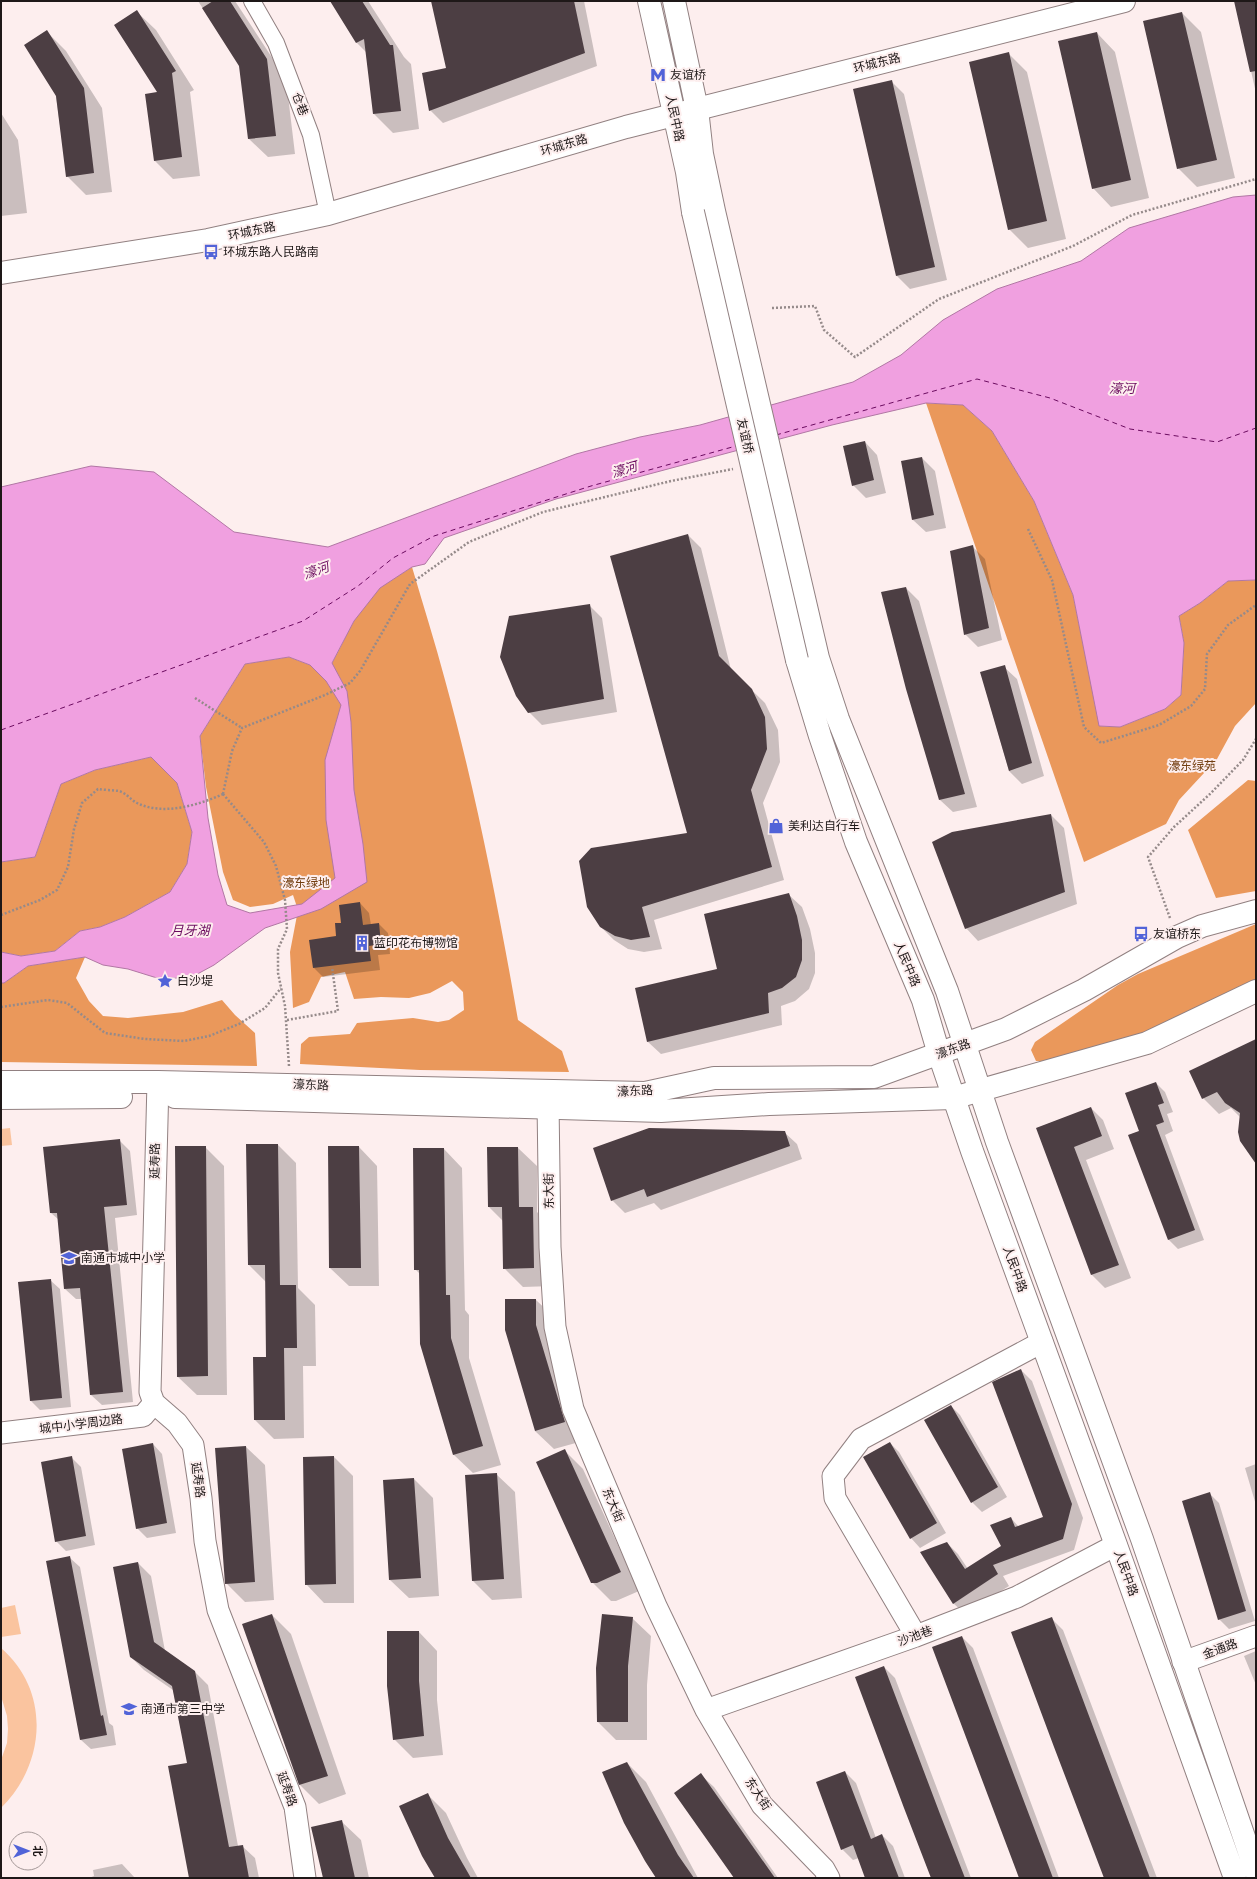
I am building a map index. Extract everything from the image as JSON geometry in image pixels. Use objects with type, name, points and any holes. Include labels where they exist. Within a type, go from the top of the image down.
[{"type":"main road","name":"人民中路","points":[[650,1],[674,114],[704,212]]},
{"type":"main road","name":"人民中路","points":[[674,1],[697,109],[702,154],[704,212]]},
{"type":"main road","name":"环城东路","points":[[1,273],[208,240],[328,214],[674,114],[1124,1]]},
{"type":"main road","name":"友谊桥","points":[[704,212],[818,658]]},
{"type":"main road","name":"友谊桥","points":[[704,212],[797,660]]},
{"type":"main road","name":"人民中路","points":[[818,658],[838,719],[947,991],[966,1044],[980,1091],[1142,1539],[1256,1872]]},
{"type":"main road","name":"人民中路","points":[[797,660],[820,736],[856,842],[923,1000],[953,1098],[1116,1544],[1235,1878]]},
{"type":"main road","name":"濠东路","points":[[1,1098],[157,1089],[290,1084],[645,1093],[714,1078],[874,1077],[1006,1029],[1084,990],[1177,937],[1202,926],[1256,911]]},
{"type":"main road","name":"濠东路","points":[[1,1082],[548,1109],[661,1111],[768,1104],[953,1098],[1147,1043],[1256,991]]},
{"type":"street","name":"仓巷","points":[[252,1],[276,43],[311,135],[328,214]]},
{"type":"street","name":"延寿路","points":[[157,1089],[150,1392],[154,1403],[177,1423],[193,1445],[205,1541],[218,1610],[294,1807],[305,1878]]},
{"type":"street","name":"东大街","points":[[533,1091],[542,1092],[546,1096],[548,1109],[550,1247],[555,1327],[572,1409],[656,1606],[706,1710],[762,1805],[824,1869],[829,1878]]},
{"type":"street","points":[[916,1636],[835,1498],[833,1476],[861,1439],[1042,1342]]},
{"type":"street","name":"城中小学周边路","points":[[1,1433],[143,1416],[154,1403]]},
{"type":"street","name":"沙池巷","points":[[706,1710],[916,1636],[1018,1597],[1116,1544]]},
{"type":"street","name":"金通路","points":[[1183,1662],[1256,1636]]},
{"type":"path","points":[[772,308],[815,306],[824,330],[855,357],[939,299],[1073,246],[1132,215],[1256,179]]},
{"type":"path","points":[[223,794],[232,751],[242,728],[325,695],[350,683],[360,671],[410,584],[469,542],[542,512],[671,481],[733,468]]},
{"type":"path","points":[[1028,529],[1052,580],[1084,727],[1101,743],[1159,725],[1191,706],[1205,689],[1207,654],[1228,624],[1256,605]]},
{"type":"path","points":[[195,698],[242,728]]},
{"type":"path","points":[[1177,937],[1148,857],[1174,827],[1243,760],[1256,739]]},
{"type":"path","points":[[1,915],[40,900],[57,890],[68,867],[74,828],[82,803],[98,790],[120,792],[137,804],[158,809],[180,807],[208,801],[223,794]]},
{"type":"path","points":[[223,794],[264,842],[276,866],[285,905],[287,929],[278,949],[278,973],[287,1020],[290,1084]]},
{"type":"path","points":[[287,1020],[338,1011],[332,967]]},
{"type":"path","points":[[1,1007],[48,1000],[67,1003],[105,1033],[145,1039],[184,1041],[209,1036],[239,1024],[264,1008],[281,988]]},
{"type":"shaded area","points":[[10,1128],[12,1145],[1,1146],[1,1129]]},
{"type":"shaded area","points":[[15,1605],[21,1634],[1,1637],[1,1608]]},
{"type":"shaded area","points":[[1,1648],[17,1665],[28,1685],[35,1706],[37,1728],[34,1749],[27,1770],[16,1790],[1,1808],[1,1760],[7,1743],[8,1729],[7,1716],[1,1696]]},
{"type":"green space","name":"濠东绿苑","points":[[926,403],[963,405],[992,431],[1034,501],[1073,595],[1100,726],[1120,727],[1165,709],[1181,695],[1184,643],[1179,616],[1200,603],[1228,581],[1256,580],[1256,703],[1235,726],[1217,759],[1179,800],[1166,824],[1084,862]]},
{"type":"green space","name":"濠东绿地","points":[[412,567],[441,666],[467,764],[503,935],[518,1020],[562,1051],[569,1072],[420,1070],[300,1064],[301,1044],[309,1037],[350,1034],[357,1023],[413,1018],[438,1022],[449,1020],[464,1010],[463,992],[452,981],[430,993],[409,998],[381,997],[354,999],[345,972],[321,977],[309,1002],[293,1008],[290,952],[298,910],[293,895],[273,904],[250,907],[233,900],[223,872],[206,787],[200,736],[245,664],[289,657],[310,665],[332,663],[353,622],[365,603],[385,584]]},
{"type":"green space","points":[[151,757],[177,783],[192,832],[187,864],[170,892],[125,917],[100,927],[80,931],[55,951],[21,956],[1,952],[1,862],[35,857],[61,784],[95,770]]},
{"type":"green space","points":[[1248,780],[1256,781],[1256,891],[1216,898],[1188,830]]},
{"type":"green space","points":[[1256,924],[1256,980],[1140,1034],[1043,1061],[1036,1061],[1031,1050],[1035,1042],[1118,985],[1138,974]]},
{"type":"green space","points":[[85,957],[76,978],[89,1001],[103,1016],[128,1018],[183,1012],[222,1000],[235,1015],[255,1033],[257,1066],[1,1062],[1,983],[4,983],[28,966]]},
{"type":"water","points":[[1256,195],[1256,580],[1228,581],[1200,603],[1179,616],[1184,643],[1181,695],[1165,709],[1120,727],[1099,726],[1073,595],[1034,501],[992,431],[963,405],[926,403],[832,425],[556,499],[444,538],[425,564],[412,567],[380,588],[354,621],[332,663],[347,691],[351,722],[354,790],[363,844],[367,882],[321,909],[265,928],[214,965],[190,978],[157,978],[128,969],[103,965],[85,957],[28,966],[4,983],[1,983],[1,952],[21,956],[55,951],[80,931],[100,927],[125,917],[170,892],[187,864],[192,832],[177,783],[151,757],[95,770],[61,784],[35,857],[1,862],[1,487],[91,466],[154,472],[234,532],[328,547],[576,454],[640,437],[700,425],[853,382],[901,355],[943,320],[997,289],[1081,261],[1129,228],[1233,197]],"holes":[[[289,657],[310,665],[326,681],[341,705],[325,760],[326,820],[335,878],[302,904],[250,913],[227,905],[218,875],[208,818],[200,736],[245,664]]]},
{"type":"building","points":[[213,1],[230,1],[267,59],[276,136],[248,139],[239,66],[202,8]]},
{"type":"building","points":[[330,1],[362,1],[390,45],[393,45],[401,111],[373,114],[364,39],[356,43]]},
{"type":"building","points":[[431,1],[574,1],[585,53],[429,111],[422,73],[446,68]]},
{"type":"building","points":[[1234,1],[1256,1],[1256,71],[1250,72]]},
{"type":"building","points":[[137,10],[176,71],[172,73],[182,157],[154,161],[145,94],[157,92],[114,25]]},
{"type":"building","points":[[1182,12],[1217,160],[1177,169],[1143,21]]},
{"type":"building","points":[[47,30],[84,88],[94,173],[66,177],[56,96],[24,45]]},
{"type":"building","points":[[1097,32],[1131,180],[1092,189],[1058,41]]},
{"type":"building","points":[[1009,52],[1047,221],[1008,230],[969,62]]},
{"type":"building","points":[[892,80],[935,267],[896,276],[853,89]]},
{"type":"building","points":[[865,441],[874,480],[852,486],[843,446]]},
{"type":"building","points":[[922,457],[934,515],[912,520],[901,461]]},
{"type":"building","points":[[688,534],[719,656],[752,689],[765,717],[767,749],[751,790],[772,867],[642,907],[650,937],[631,940],[615,936],[600,927],[587,907],[579,861],[591,848],[687,833],[610,556]]},
{"type":"building","points":[[973,545],[989,628],[964,635],[950,551]]},
{"type":"building","points":[[906,587],[965,794],[939,800],[906,689],[881,592]]},
{"type":"building","points":[[590,604],[604,699],[528,713],[516,696],[500,657],[509,616]]},
{"type":"building","points":[[1005,665],[1032,763],[1009,771],[980,672]]},
{"type":"building","points":[[1051,814],[1065,892],[965,929],[932,842],[952,832]]},
{"type":"building","points":[[789,893],[797,916],[802,940],[802,960],[796,977],[782,988],[768,993],[769,1013],[647,1042],[635,988],[717,969],[704,914]]},
{"type":"building","name":"蓝印花布博物馆","points":[[360,902],[363,925],[379,923],[381,944],[369,946],[371,961],[313,968],[309,940],[336,936],[335,923],[341,923],[339,905]]},
{"type":"building","points":[[1256,1039],[1256,1164],[1240,1141],[1238,1132],[1240,1113],[1225,1103],[1217,1092],[1202,1099],[1189,1071]]},
{"type":"building","points":[[1156,1082],[1164,1103],[1158,1105],[1164,1122],[1156,1125],[1195,1230],[1168,1240],[1128,1135],[1139,1131],[1125,1093]]},
{"type":"building","points":[[1091,1107],[1102,1136],[1074,1147],[1119,1265],[1091,1275],[1036,1128]]},
{"type":"building","points":[[649,1128],[785,1131],[790,1146],[647,1197],[644,1189],[611,1201],[593,1148]]},
{"type":"building","points":[[120,1139],[127,1205],[104,1207],[123,1392],[90,1395],[80,1288],[64,1289],[57,1213],[50,1213],[43,1147]]},
{"type":"building","points":[[246,1144],[278,1144],[280,1285],[296,1285],[297,1348],[284,1348],[285,1420],[254,1420],[253,1357],[266,1357],[265,1265],[248,1265]]},
{"type":"building","points":[[175,1146],[206,1146],[208,1376],[177,1377]]},
{"type":"building","points":[[328,1146],[359,1146],[361,1268],[329,1268]]},
{"type":"building","points":[[487,1147],[518,1147],[519,1207],[533,1207],[534,1268],[503,1269],[502,1207],[488,1207]]},
{"type":"building","points":[[413,1148],[444,1148],[446,1295],[450,1295],[451,1338],[483,1446],[453,1455],[420,1344],[419,1270],[414,1270]]},
{"type":"building","points":[[51,1279],[62,1398],[30,1401],[18,1282]]},
{"type":"building","points":[[505,1299],[536,1299],[536,1325],[565,1422],[535,1431],[505,1330]]},
{"type":"building","points":[[1021,1369],[1072,1504],[1063,1539],[993,1565],[998,1574],[953,1604],[920,1552],[947,1542],[965,1569],[1001,1546],[990,1525],[1011,1517],[1015,1527],[1043,1517],[992,1382]]},
{"type":"building","points":[[951,1405],[998,1487],[971,1503],[924,1420]]},
{"type":"building","points":[[890,1442],[937,1523],[910,1539],[863,1457]]},
{"type":"building","points":[[153,1443],[167,1523],[136,1529],[122,1449]]},
{"type":"building","points":[[246,1446],[255,1582],[225,1584],[215,1448]]},
{"type":"building","points":[[565,1449],[621,1572],[597,1583],[591,1583],[536,1462]]},
{"type":"building","points":[[72,1456],[86,1536],[55,1542],[41,1462]]},
{"type":"building","points":[[334,1456],[336,1584],[305,1585],[303,1457]]},
{"type":"building","points":[[497,1473],[504,1579],[472,1581],[465,1475]]},
{"type":"building","points":[[414,1478],[421,1578],[389,1580],[383,1480]]},
{"type":"building","points":[[1210,1492],[1246,1611],[1218,1620],[1182,1501]]},
{"type":"building","points":[[70,1556],[101,1716],[103,1715],[107,1735],[80,1740],[46,1561]]},
{"type":"building","points":[[138,1562],[154,1642],[195,1671],[229,1847],[243,1845],[249,1878],[189,1878],[168,1766],[187,1763],[172,1686],[130,1657],[113,1567]]},
{"type":"building","points":[[272,1614],[328,1776],[299,1785],[242,1624]]},
{"type":"building","points":[[602,1614],[633,1617],[628,1666],[628,1722],[597,1722],[596,1668]]},
{"type":"building","points":[[1052,1617],[1150,1878],[1104,1878],[1054,1747],[1011,1632]]},
{"type":"building","points":[[387,1631],[419,1631],[419,1681],[424,1736],[393,1740],[387,1686]]},
{"type":"building","points":[[962,1636],[1053,1878],[1019,1878],[932,1647]]},
{"type":"building","points":[[884,1666],[965,1878],[931,1878],[904,1808],[855,1677]]},
{"type":"building","points":[[627,1762],[678,1855],[694,1878],[656,1878],[645,1861],[624,1823],[602,1772]]},
{"type":"building","points":[[845,1771],[871,1839],[882,1834],[899,1878],[865,1878],[853,1845],[841,1850],[816,1782]]},
{"type":"building","points":[[701,1773],[775,1878],[734,1878],[674,1793]]},
{"type":"building","points":[[428,1793],[448,1838],[471,1878],[435,1878],[422,1856],[399,1806]]},
{"type":"building","points":[[342,1820],[355,1878],[323,1878],[311,1827]]},
{"type":"ferry route","points":[[776,435],[977,379],[1050,398],[1130,429],[1217,442],[1256,428]]},
{"type":"ferry route","points":[[1,730],[303,621],[358,586],[393,558],[434,536],[591,486],[736,446]]},
{"type":"place","name":"友谊桥","points":[[658,75]]},
{"type":"place","name":"环城东路人民路南","points":[[211,252]]},
{"type":"place","name":"美利达自行车","points":[[776,826]]},
{"type":"place","name":"友谊桥东","points":[[1141,934]]},
{"type":"place","name":"蓝印花布博物馆","points":[[362,943]]},
{"type":"place","name":"白沙堤","points":[[165,981]]},
{"type":"place","name":"南通市城中小学","points":[[69,1258]]},
{"type":"place","name":"南通市第三中学","points":[[129,1709]]},
{"type":"water label","name":"濠河","points":[[1122,388]]},
{"type":"water label","name":"濠河","points":[[624,469]]},
{"type":"water label","name":"濠河","points":[[316,570]]},
{"type":"water label","name":"月牙湖","points":[[190,930]]}]
